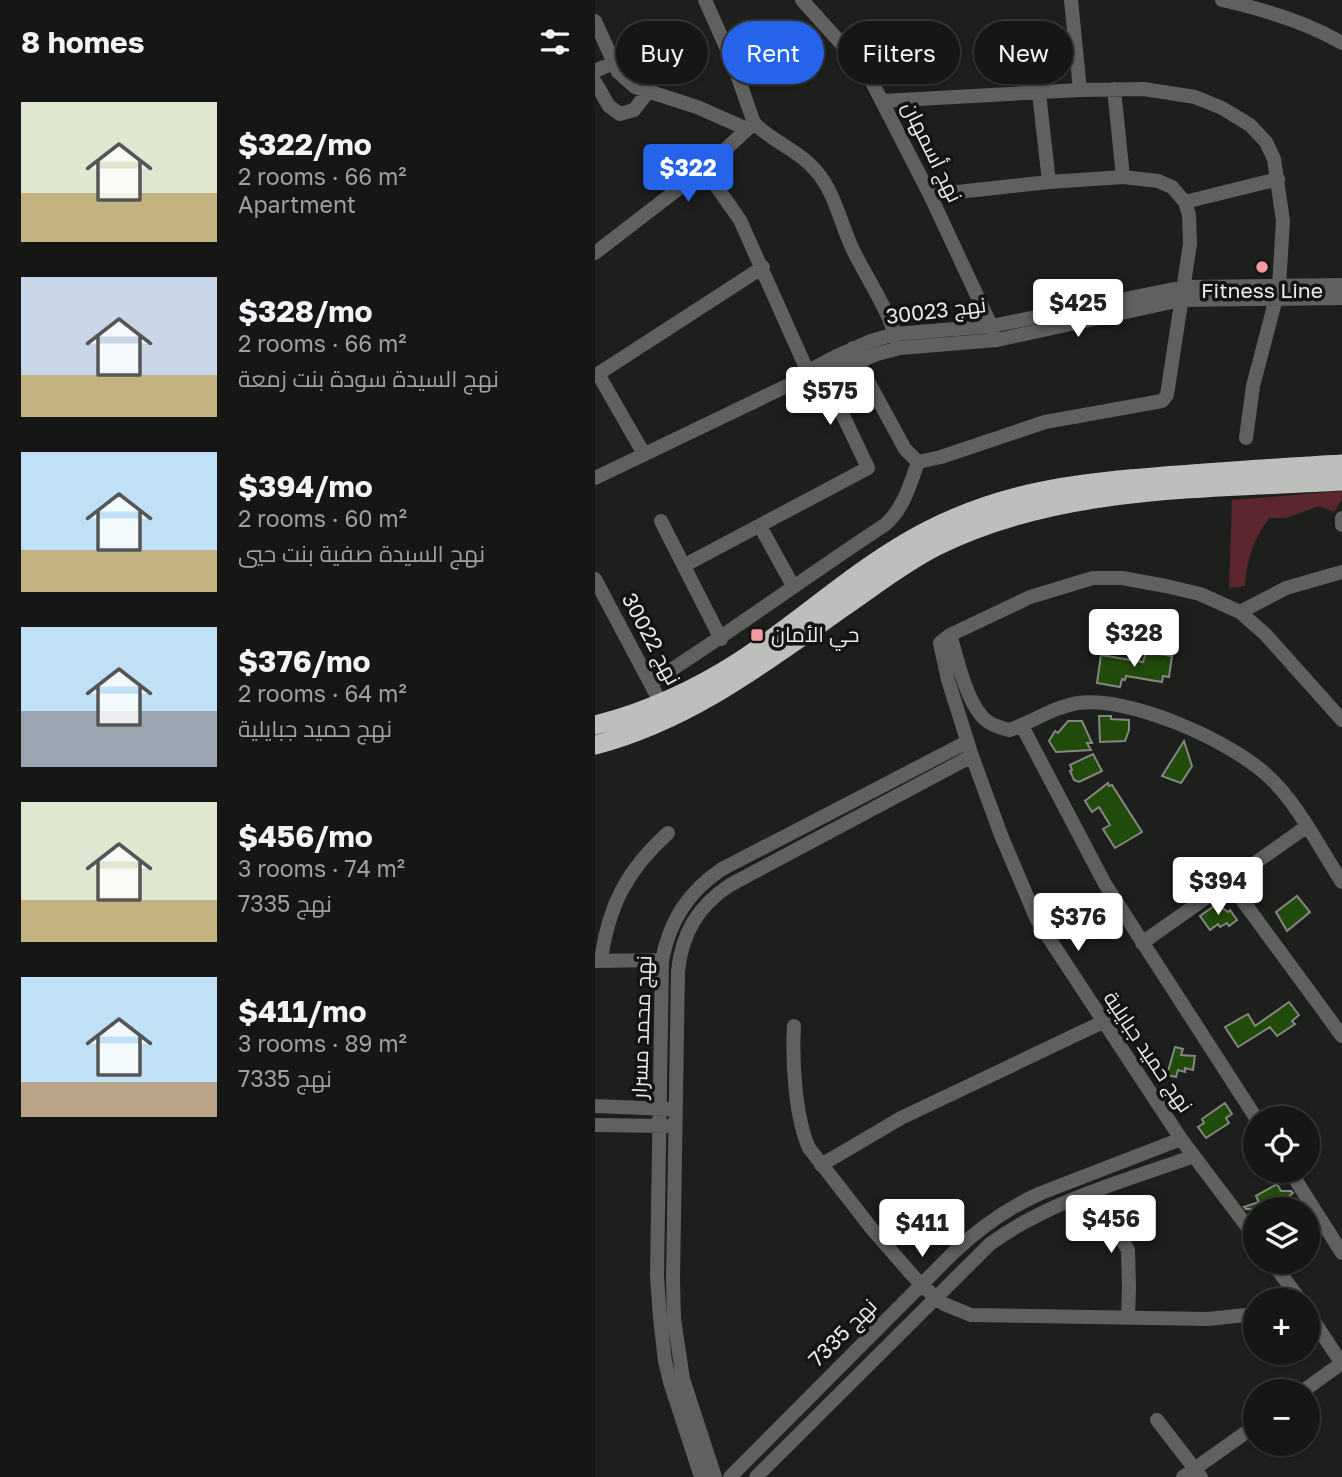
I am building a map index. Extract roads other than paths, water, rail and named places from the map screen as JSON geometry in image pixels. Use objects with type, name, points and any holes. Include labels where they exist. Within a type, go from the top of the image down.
[{"type":"highway","points":[[595,745],[636,733],[664,710],[742,660],[891,552],[970,511],[1015,496],[1064,485],[1342,464]]},
{"type":"highway","points":[[595,725],[664,710],[720,693],[902,566],[978,528],[1020,514],[1100,498],[1342,481]]},
{"type":"street","points":[[705,0],[733,63],[750,126]]},
{"type":"street","name":"نهج أسمهان","points":[[802,0],[856,60],[883,102],[995,333]]},
{"type":"street","points":[[1071,0],[1080,89]]},
{"type":"street","points":[[1222,0],[1255,8],[1315,29],[1342,43]]},
{"type":"street","points":[[595,21],[613,63],[625,79],[648,92],[750,126],[811,165],[825,182],[853,249],[881,301],[897,341]]},
{"type":"street","points":[[595,71],[613,63]]},
{"type":"street","points":[[595,82],[609,106],[620,114],[633,110],[648,92]]},
{"type":"street","points":[[883,102],[1080,89],[1144,89],[1195,97],[1237,116],[1250,125],[1266,142],[1274,159],[1283,222],[1278,293],[1253,386],[1247,438]]},
{"type":"street","points":[[1114,89],[1123,177]]},
{"type":"street","points":[[1039,93],[1049,182]]},
{"type":"street","points":[[595,253],[704,169],[750,126]]},
{"type":"street","points":[[685,565],[868,468],[816,373],[740,220],[704,169]]},
{"type":"street","points":[[918,462],[941,457],[1045,422],[1163,401],[1167,395],[1173,365],[1190,244],[1189,215],[1185,202],[1172,187],[1158,181],[1123,177],[930,195]]},
{"type":"street","points":[[1185,202],[1278,179]]},
{"type":"street","points":[[644,454],[597,372],[763,267]]},
{"type":"street","name":"نهج 30023","points":[[1278,293],[1342,285]]},
{"type":"street","name":"نهج 30023","points":[[595,478],[795,382],[855,355],[897,341],[995,333],[1183,294],[1278,293],[1342,298]]},
{"type":"street","points":[[855,355],[905,449],[918,462]]},
{"type":"street","points":[[651,683],[721,639],[793,586],[886,524],[896,514],[918,462]]},
{"type":"street","points":[[661,521],[721,639]]},
{"type":"street","points":[[760,526],[793,586]]},
{"type":"street","points":[[1240,612],[1286,588],[1342,572]]},
{"type":"street","points":[[1342,720],[1265,634],[1240,612],[1200,594],[1166,586],[1122,579],[1093,578],[1030,597],[945,639],[980,714],[996,727],[1009,730],[1059,707],[1080,703],[1112,705],[1169,721],[1231,750],[1252,764],[1284,793],[1342,882]]},
{"type":"street","name":"نهج 30022","points":[[595,579],[664,710]]},
{"type":"street","name":"نهج حميد جبايلية","points":[[945,639],[948,680],[970,749],[1001,835],[1037,920],[1181,1139],[1243,1221]]},
{"type":"street","points":[[1022,726],[1087,852],[1142,943],[1248,1106]]},
{"type":"street","name":"نهج محمد مسرار","points":[[715,1477],[662,1339],[658,1287],[662,960],[666,941],[677,915],[706,879],[970,749]]},
{"type":"street","name":"نهج محمد مسرار","points":[[701,1477],[677,1380],[673,1299],[680,953],[688,929],[703,907],[730,885],[970,749]]},
{"type":"street","points":[[1142,943],[1306,827]]},
{"type":"street","points":[[662,960],[598,961],[610,913],[620,890],[633,869],[668,833]]},
{"type":"street","points":[[1229,882],[1342,1036]]},
{"type":"street","points":[[821,1165],[901,1118],[1103,1022]]},
{"type":"street","points":[[794,1026],[793,1047],[803,1135],[821,1165],[921,1285],[951,1308],[971,1315],[1208,1319],[1243,1316]]},
{"type":"street","points":[[595,1106],[677,1109]]},
{"type":"street","points":[[595,1125],[676,1126]]},
{"type":"street","name":"نهج 7335","points":[[730,1477],[977,1230],[1018,1203],[1181,1139]]},
{"type":"street","name":"نهج 7335","points":[[756,1477],[990,1244],[1039,1213],[1194,1156]]},
{"type":"street","points":[[1298,1183],[1342,1253]]},
{"type":"street","points":[[1095,1191],[1128,1250],[1128,1318]]},
{"type":"street","points":[[1320,1330],[1342,1363],[1320,1379]]},
{"type":"street","points":[[1157,1420],[1193,1474],[1243,1435]]},
{"type":"place","name":"Fitness Line","points":[[1262,267]]},
{"type":"place","name":"حي الأمان","points":[[757,635]]}]
